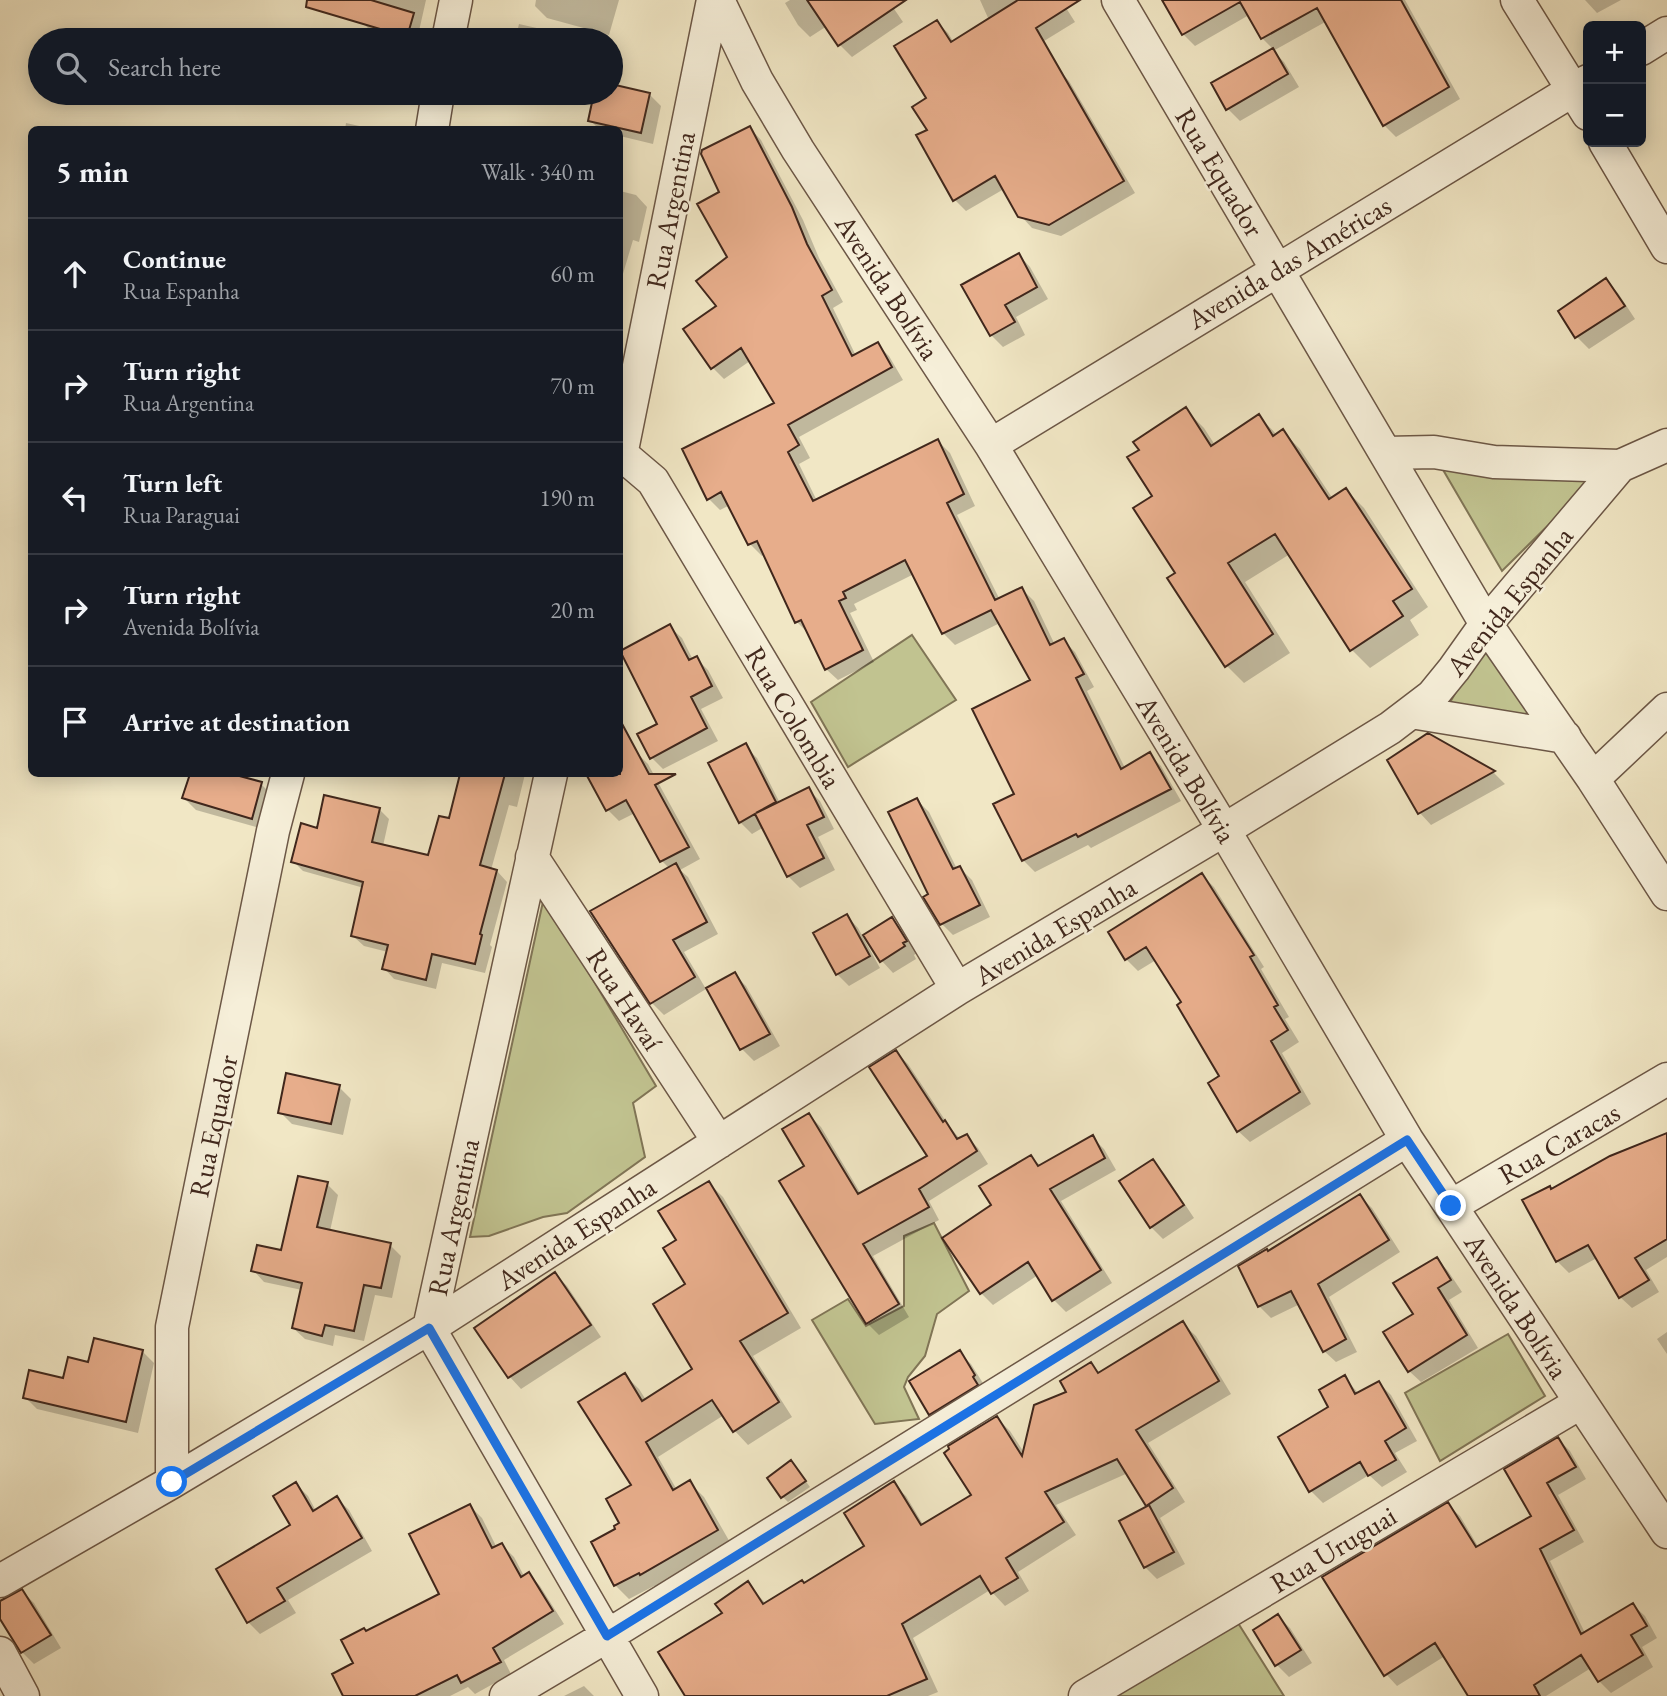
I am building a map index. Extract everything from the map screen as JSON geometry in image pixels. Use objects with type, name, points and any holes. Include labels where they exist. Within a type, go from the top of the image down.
[{"type":"street","points":[[450,28],[456,0]]},
{"type":"street","name":"Avenida Bolívia","points":[[715,0],[757,81],[798,150],[991,445],[1224,830],[1407,1140],[1667,1532]]},
{"type":"street","name":"Rua Argentina","points":[[623,441],[715,0]]},
{"type":"street","name":"Rua Equador","points":[[1118,0],[1486,624],[1593,779]]},
{"type":"street","points":[[1517,0],[1583,94]]},
{"type":"street","points":[[1646,46],[1667,33]]},
{"type":"street","name":"Avenida das Américas","points":[[991,445],[1278,269],[1583,96]]},
{"type":"street","points":[[433,126],[436,105]]},
{"type":"street","points":[[1608,147],[1667,247]]},
{"type":"street","points":[[1386,453],[1434,452],[1494,461],[1620,466],[1667,445]]},
{"type":"street","name":"Rua Colombia","points":[[623,457],[653,481],[957,989]]},
{"type":"street","name":"Avenida Espanha","points":[[0,1581],[429,1328],[957,989],[1390,728],[1432,696],[1486,624],[1620,466]]},
{"type":"street","points":[[1667,709],[1593,779],[1667,894]]},
{"type":"street","points":[[1411,712],[1565,737]]},
{"type":"street","name":"Rua Equador","points":[[172,1482],[172,1327],[287,777]]},
{"type":"street","name":"Rua Argentina","points":[[550,777],[429,1328],[642,1696]]},
{"type":"street","name":"Rua Havaí","points":[[532,857],[719,1142]]},
{"type":"street","name":"Rua Caracas","points":[[1451,1206],[1667,1079]]},
{"type":"street","points":[[506,1696],[1407,1140]]},
{"type":"street","name":"Rua Uruguai","points":[[1085,1696],[1580,1403]]},
{"type":"street","points":[[0,1653],[23,1696]]},
{"type":"green space","points":[[1442,468],[1597,477],[1502,571]]},
{"type":"green space","points":[[912,635],[956,700],[848,767],[811,702]]},
{"type":"green space","points":[[1486,641],[1545,724],[1449,704]]},
{"type":"green space","points":[[544,897],[656,1086],[633,1103],[645,1157],[567,1213],[543,1217],[489,1236],[470,1237]]},
{"type":"green space","points":[[934,1223],[969,1291],[937,1314],[925,1356],[908,1377],[904,1387],[919,1419],[875,1424],[812,1320],[848,1299],[866,1326],[904,1306],[904,1236]]},
{"type":"green space","points":[[1508,1334],[1545,1396],[1440,1461],[1405,1393]]},
{"type":"green space","points":[[1238,1623],[1284,1696],[1090,1696]]},
{"type":"building","points":[[307,0],[371,0],[414,13],[410,28],[377,28],[306,7]]},
{"type":"building","points":[[807,0],[906,0],[838,46]]},
{"type":"building","points":[[1018,0],[1080,0],[1036,28],[1124,181],[1049,225],[1018,217],[995,176],[953,201],[916,135],[927,130],[912,107],[926,98],[894,46],[937,20],[951,42]]},
{"type":"building","points":[[1162,0],[1401,0],[1449,87],[1383,126],[1317,8],[1261,39],[1240,2],[1182,35]]},
{"type":"building","points":[[1273,48],[1288,74],[1226,110],[1211,83]]},
{"type":"building","points":[[623,87],[650,93],[641,133],[623,129],[623,126],[588,121],[591,105],[623,105]]},
{"type":"building","points":[[750,126],[832,290],[822,296],[852,356],[878,342],[892,367],[788,425],[799,445],[788,452],[813,501],[938,439],[964,494],[947,503],[995,600],[1022,587],[1050,645],[1064,638],[1084,674],[1076,678],[1121,769],[1150,752],[1171,789],[1078,837],[1076,834],[1022,861],[993,804],[1014,794],[972,709],[1030,680],[991,610],[942,634],[905,560],[843,592],[846,598],[839,601],[863,650],[825,670],[801,620],[795,623],[757,541],[748,545],[721,492],[707,500],[682,449],[774,403],[741,348],[711,369],[683,329],[716,306],[696,281],[727,257],[697,204],[719,192],[701,154],[702,150]]},
{"type":"building","points":[[1019,253],[1037,287],[1005,305],[1015,322],[990,336],[961,285]]},
{"type":"building","points":[[1606,278],[1625,306],[1575,338],[1558,311]]},
{"type":"building","points":[[1186,407],[1211,446],[1259,414],[1273,436],[1283,429],[1329,499],[1346,488],[1412,589],[1393,601],[1403,616],[1350,651],[1275,534],[1228,563],[1273,634],[1225,667],[1167,578],[1175,573],[1133,508],[1152,496],[1127,457],[1139,450],[1133,442]]},
{"type":"building","points":[[670,624],[689,660],[697,656],[712,686],[691,697],[707,728],[650,759],[637,734],[657,724],[623,657],[623,649]]},
{"type":"building","points":[[623,726],[649,774],[676,774],[655,785],[689,847],[660,862],[626,800],[606,811],[588,777],[623,777]]},
{"type":"building","points":[[1428,733],[1495,771],[1418,814],[1387,760]]},
{"type":"building","points":[[746,743],[776,802],[756,813],[809,787],[824,817],[807,825],[824,858],[787,877],[755,814],[739,823],[708,763]]},
{"type":"building","points":[[189,777],[243,777],[262,782],[252,819],[182,798]]},
{"type":"building","points":[[459,777],[504,777],[480,865],[497,870],[475,964],[432,954],[426,980],[382,969],[388,945],[351,936],[363,882],[291,862],[301,823],[317,828],[324,795],[380,808],[372,842],[428,855],[439,816],[449,818]]},
{"type":"building","points":[[917,798],[953,869],[960,866],[980,905],[940,925],[923,897],[928,894],[888,812]]},
{"type":"building","points":[[676,863],[707,922],[673,940],[695,977],[650,1004],[590,911]]},
{"type":"building","points":[[1202,873],[1254,955],[1250,957],[1278,1005],[1274,1007],[1288,1030],[1271,1041],[1300,1092],[1237,1132],[1208,1083],[1219,1076],[1177,1005],[1181,1002],[1146,947],[1125,960],[1108,932]]},
{"type":"building","points":[[847,914],[870,956],[836,975],[813,933]]},
{"type":"building","points":[[892,917],[907,941],[903,943],[905,946],[880,962],[863,935]]},
{"type":"building","points":[[735,972],[770,1034],[740,1050],[706,988]]},
{"type":"building","points":[[896,1050],[943,1122],[945,1120],[957,1139],[967,1134],[977,1151],[919,1189],[929,1207],[863,1244],[899,1304],[866,1324],[779,1181],[804,1166],[782,1129],[809,1113],[858,1194],[927,1156],[869,1067]]},
{"type":"building","points":[[286,1073],[340,1085],[331,1124],[278,1113]]},
{"type":"building","points":[[1667,1133],[1667,1239],[1635,1258],[1649,1280],[1619,1298],[1588,1245],[1556,1262],[1522,1200],[1550,1186],[1551,1189],[1610,1156]]},
{"type":"building","points":[[1093,1135],[1105,1158],[1050,1189],[1101,1270],[1052,1301],[1028,1262],[980,1294],[942,1238],[991,1205],[979,1186],[1031,1155],[1038,1166]]},
{"type":"building","points":[[1153,1159],[1184,1205],[1150,1228],[1119,1181]]},
{"type":"building","points":[[298,1176],[328,1182],[317,1227],[391,1243],[381,1288],[364,1285],[354,1331],[325,1325],[322,1336],[292,1328],[302,1283],[251,1271],[257,1245],[281,1250]]},
{"type":"building","points":[[709,1181],[788,1313],[740,1341],[779,1402],[733,1432],[712,1400],[646,1442],[673,1490],[690,1480],[718,1530],[640,1575],[639,1573],[614,1586],[591,1542],[615,1529],[614,1526],[619,1523],[606,1499],[631,1485],[578,1402],[625,1373],[642,1401],[692,1369],[653,1304],[685,1284],[663,1248],[676,1240],[658,1211]]},
{"type":"building","points":[[1360,1194],[1389,1240],[1318,1284],[1346,1339],[1323,1352],[1291,1291],[1258,1307],[1238,1266],[1267,1249],[1268,1251]]},
{"type":"building","points":[[1437,1257],[1451,1280],[1438,1288],[1467,1335],[1408,1372],[1383,1332],[1413,1314],[1393,1283]]},
{"type":"building","points":[[555,1272],[591,1325],[508,1378],[474,1328]]},
{"type":"building","points":[[1183,1321],[1219,1381],[1136,1430],[1173,1488],[1146,1506],[1117,1459],[1045,1492],[1064,1522],[1006,1558],[1018,1578],[991,1594],[980,1576],[902,1624],[927,1679],[887,1696],[685,1696],[658,1652],[722,1613],[715,1604],[748,1581],[763,1604],[802,1580],[804,1583],[864,1546],[844,1513],[894,1481],[921,1525],[971,1495],[944,1453],[949,1449],[948,1446],[997,1416],[1022,1456],[1034,1405],[1066,1392],[1060,1381],[1091,1362],[1098,1373]]},
{"type":"building","points":[[94,1338],[143,1350],[126,1422],[23,1398],[29,1370],[63,1378],[68,1357],[88,1362]]},
{"type":"building","points":[[960,1350],[978,1385],[929,1415],[909,1381]]},
{"type":"building","points":[[1345,1375],[1355,1394],[1379,1381],[1406,1428],[1385,1441],[1396,1460],[1368,1476],[1360,1462],[1309,1492],[1278,1437],[1328,1407],[1319,1390]]},
{"type":"building","points":[[1558,1437],[1576,1467],[1547,1483],[1574,1530],[1540,1549],[1581,1634],[1633,1603],[1647,1626],[1631,1635],[1643,1655],[1598,1682],[1581,1655],[1534,1685],[1540,1696],[1468,1696],[1435,1643],[1384,1676],[1322,1577],[1448,1502],[1476,1547],[1531,1516],[1504,1469]]},
{"type":"building","points":[[791,1460],[806,1481],[781,1498],[767,1478]]},
{"type":"building","points":[[296,1482],[313,1511],[337,1496],[362,1538],[277,1588],[285,1601],[247,1623],[216,1569],[290,1525],[273,1496]]},
{"type":"building","points":[[470,1504],[492,1548],[502,1543],[521,1577],[529,1572],[553,1611],[493,1648],[501,1662],[461,1683],[457,1675],[415,1696],[343,1696],[332,1674],[353,1663],[341,1640],[364,1628],[366,1631],[439,1594],[409,1534]]},
{"type":"building","points":[[1149,1505],[1174,1552],[1144,1568],[1119,1521]]},
{"type":"building","points":[[22,1589],[51,1635],[21,1653],[0,1619],[0,1601]]},
{"type":"building","points":[[1278,1614],[1301,1650],[1275,1666],[1253,1630]]},
{"type":"route","points":[[172,1482],[429,1328],[607,1636],[1407,1140],[1451,1206]]}]
